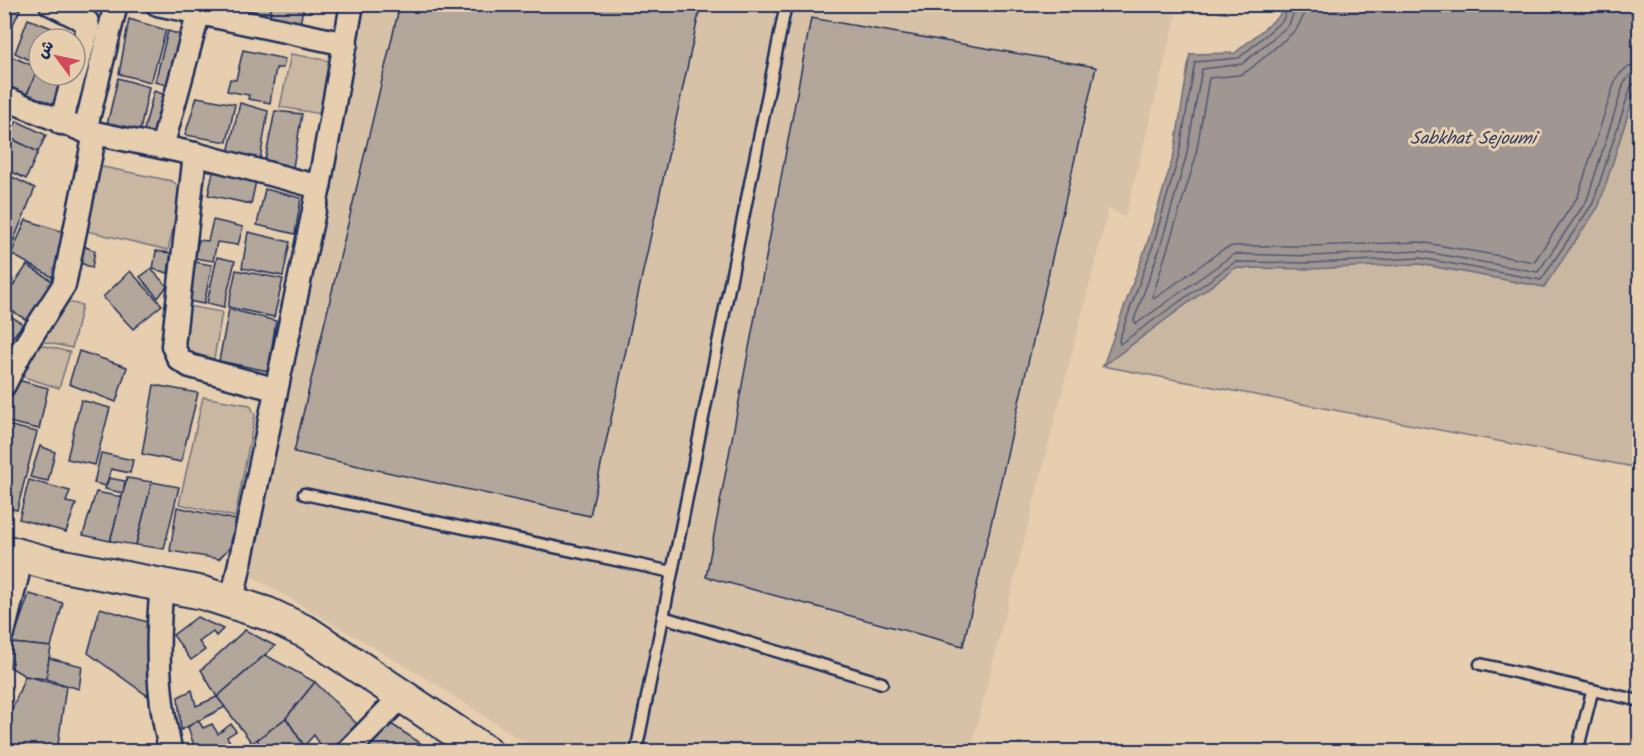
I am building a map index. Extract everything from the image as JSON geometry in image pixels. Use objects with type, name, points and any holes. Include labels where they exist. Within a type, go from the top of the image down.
[{"type":"main road","points":[[13,553],[232,601],[268,614],[308,633],[403,694],[486,752]]},
{"type":"street","points":[[51,4],[87,22],[87,31]]},
{"type":"street","points":[[4,385],[12,352],[64,285],[90,132],[116,4]]},
{"type":"street","points":[[157,4],[200,9],[346,44]]},
{"type":"street","points":[[232,601],[274,389],[319,187],[352,4]]},
{"type":"street","points":[[162,147],[200,9]]},
{"type":"street","points":[[61,123],[71,87]]},
{"type":"street","points":[[4,98],[61,123],[90,132],[195,154],[319,187]]},
{"type":"street","points":[[195,154],[173,346],[176,354],[190,366],[274,389]]},
{"type":"street","points":[[4,629],[13,553]]},
{"type":"street","points":[[162,586],[158,624],[159,678],[171,752]]},
{"type":"street","points":[[347,752],[403,694]]},
{"type":"lane","points":[[636,752],[786,4]]},
{"type":"lane","points":[[304,494],[672,572]]},
{"type":"lane","points":[[663,617],[882,683]]},
{"type":"lane","points":[[1480,664],[1592,692],[1640,701]]},
{"type":"lane","points":[[1577,752],[1592,692]]},
{"type":"shaded area","points":[[361,5],[1179,5],[1125,218],[1109,208],[972,744],[1005,751],[538,751],[429,680],[245,572]]},
{"type":"shaded area","points":[[291,54],[331,61],[321,114],[280,107]]},
{"type":"shaded area","points":[[1639,79],[1639,468],[1103,366],[1235,268],[1420,264],[1544,287],[1603,192]]},
{"type":"shaded area","points":[[93,165],[172,181],[182,189],[168,250],[83,230]]},
{"type":"shaded area","points":[[57,300],[82,305],[72,348],[36,340]]},
{"type":"shaded area","points":[[187,306],[222,312],[214,359],[179,349]]},
{"type":"shaded area","points":[[33,343],[70,352],[59,388],[17,375]]},
{"type":"shaded area","points":[[203,397],[250,405],[255,415],[235,517],[179,504]]},
{"type":"water","name":"Sabkhat Sejoumi","points":[[1284,5],[1639,5],[1639,79],[1599,206],[1544,287],[1420,264],[1311,269],[1235,268],[1103,366],[1147,244],[1174,154],[1190,54],[1235,53],[1279,16]]},
{"type":"building","points":[[4,4],[20,10],[5,41],[4,41]]},
{"type":"building","points":[[63,4],[94,4],[89,16]]},
{"type":"building","points":[[220,4],[272,4],[270,16]]},
{"type":"building","points":[[272,4],[304,4],[300,24],[270,16]]},
{"type":"building","points":[[400,4],[701,4],[590,516],[294,452]]},
{"type":"building","points":[[811,18],[1096,67],[963,646],[706,577]]},
{"type":"building","points":[[28,19],[49,27],[27,27],[27,59],[15,53]]},
{"type":"building","points":[[129,19],[166,30],[151,82],[119,74]]},
{"type":"building","points":[[168,31],[188,37],[175,87],[155,82]]},
{"type":"building","points":[[243,50],[285,59],[283,68],[276,68],[270,103],[248,99],[249,95],[227,91],[230,79],[236,80]]},
{"type":"building","points":[[8,55],[27,63],[27,87],[30,87],[25,99],[4,89],[4,63]]},
{"type":"building","points":[[118,78],[149,87],[139,136],[106,129]]},
{"type":"building","points":[[30,87],[64,87],[56,116],[25,99]]},
{"type":"building","points":[[154,91],[172,97],[161,139],[143,134]]},
{"type":"building","points":[[197,97],[235,104],[227,142],[185,135]]},
{"type":"building","points":[[240,103],[268,111],[260,160],[228,153]]},
{"type":"building","points":[[4,110],[13,114],[4,129]]},
{"type":"building","points":[[275,111],[302,114],[292,173],[264,165]]},
{"type":"building","points":[[17,121],[46,135],[38,152],[8,137]]},
{"type":"building","points":[[8,137],[38,152],[26,179],[4,168],[4,144]]},
{"type":"building","points":[[213,172],[256,181],[251,204],[208,195]]},
{"type":"building","points":[[4,173],[35,188],[8,254],[4,251]]},
{"type":"building","points":[[265,189],[301,198],[295,234],[257,225]]},
{"type":"building","points":[[26,220],[64,232],[54,278],[11,254]]},
{"type":"building","points":[[213,220],[243,227],[238,245],[217,242],[213,261],[194,258],[199,240],[208,241]]},
{"type":"building","points":[[248,232],[290,242],[283,276],[242,268]]},
{"type":"building","points":[[77,243],[95,251],[92,268],[72,259]]},
{"type":"building","points":[[156,251],[171,253],[168,273],[153,269]]},
{"type":"building","points":[[217,257],[235,261],[224,307],[207,303]]},
{"type":"building","points":[[189,261],[212,265],[204,304],[183,300]]},
{"type":"building","points":[[27,265],[54,282],[28,321],[4,306],[4,299]]},
{"type":"building","points":[[151,269],[167,286],[158,298],[140,277]]},
{"type":"building","points":[[236,270],[283,279],[274,317],[228,307]]},
{"type":"building","points":[[130,271],[162,305],[133,329],[103,297]]},
{"type":"building","points":[[4,275],[13,280],[4,294]]},
{"type":"building","points":[[229,309],[276,321],[268,371],[219,361]]},
{"type":"building","points":[[4,312],[23,324],[9,342],[4,340]]},
{"type":"building","points":[[79,351],[127,367],[116,402],[69,384]]},
{"type":"building","points":[[10,378],[48,388],[39,429],[4,421],[4,404]]},
{"type":"building","points":[[154,385],[198,393],[181,462],[142,454]]},
{"type":"building","points":[[81,400],[110,408],[95,465],[67,459]]},
{"type":"building","points":[[7,425],[37,432],[17,510],[4,507],[4,435]]},
{"type":"building","points":[[40,446],[55,452],[48,481],[30,477]]},
{"type":"building","points":[[101,453],[133,460],[130,473],[111,469],[106,486],[94,483]]},
{"type":"building","points":[[109,478],[125,481],[123,493],[105,489]]},
{"type":"building","points":[[127,478],[152,482],[136,545],[110,541]]},
{"type":"building","points":[[29,480],[70,491],[66,502],[76,504],[66,532],[19,519]]},
{"type":"building","points":[[152,482],[179,487],[164,549],[136,545]]},
{"type":"building","points":[[96,492],[122,497],[110,541],[83,535]]},
{"type":"building","points":[[177,507],[236,520],[230,547],[219,559],[170,551]]},
{"type":"building","points":[[29,594],[63,603],[51,647],[12,643]]},
{"type":"building","points":[[100,608],[154,624],[148,696],[88,653]]},
{"type":"building","points":[[197,617],[223,629],[216,636],[213,632],[199,642],[205,650],[191,660],[173,635]]},
{"type":"building","points":[[245,630],[275,646],[217,697],[201,670]]},
{"type":"building","points":[[12,643],[51,647],[46,679],[25,676],[10,667]]},
{"type":"building","points":[[265,655],[315,682],[286,718],[252,743],[217,697]]},
{"type":"building","points":[[49,658],[82,666],[79,689],[46,679]]},
{"type":"building","points":[[25,676],[66,686],[57,752],[26,752],[4,745],[4,717],[9,718]]},
{"type":"building","points":[[315,682],[357,724],[331,752],[325,752],[314,735],[304,746],[286,718]]},
{"type":"building","points":[[192,690],[196,706],[217,697],[225,707],[181,730],[178,697]]},
{"type":"building","points":[[286,718],[308,752],[265,752],[257,740]]},
{"type":"building","points":[[198,720],[203,728],[212,724],[218,734],[231,724],[236,731],[227,737],[236,752],[196,752],[188,727]]},
{"type":"building","points":[[388,722],[434,752],[355,752]]},
{"type":"building","points":[[4,745],[26,752],[4,752]]}]
